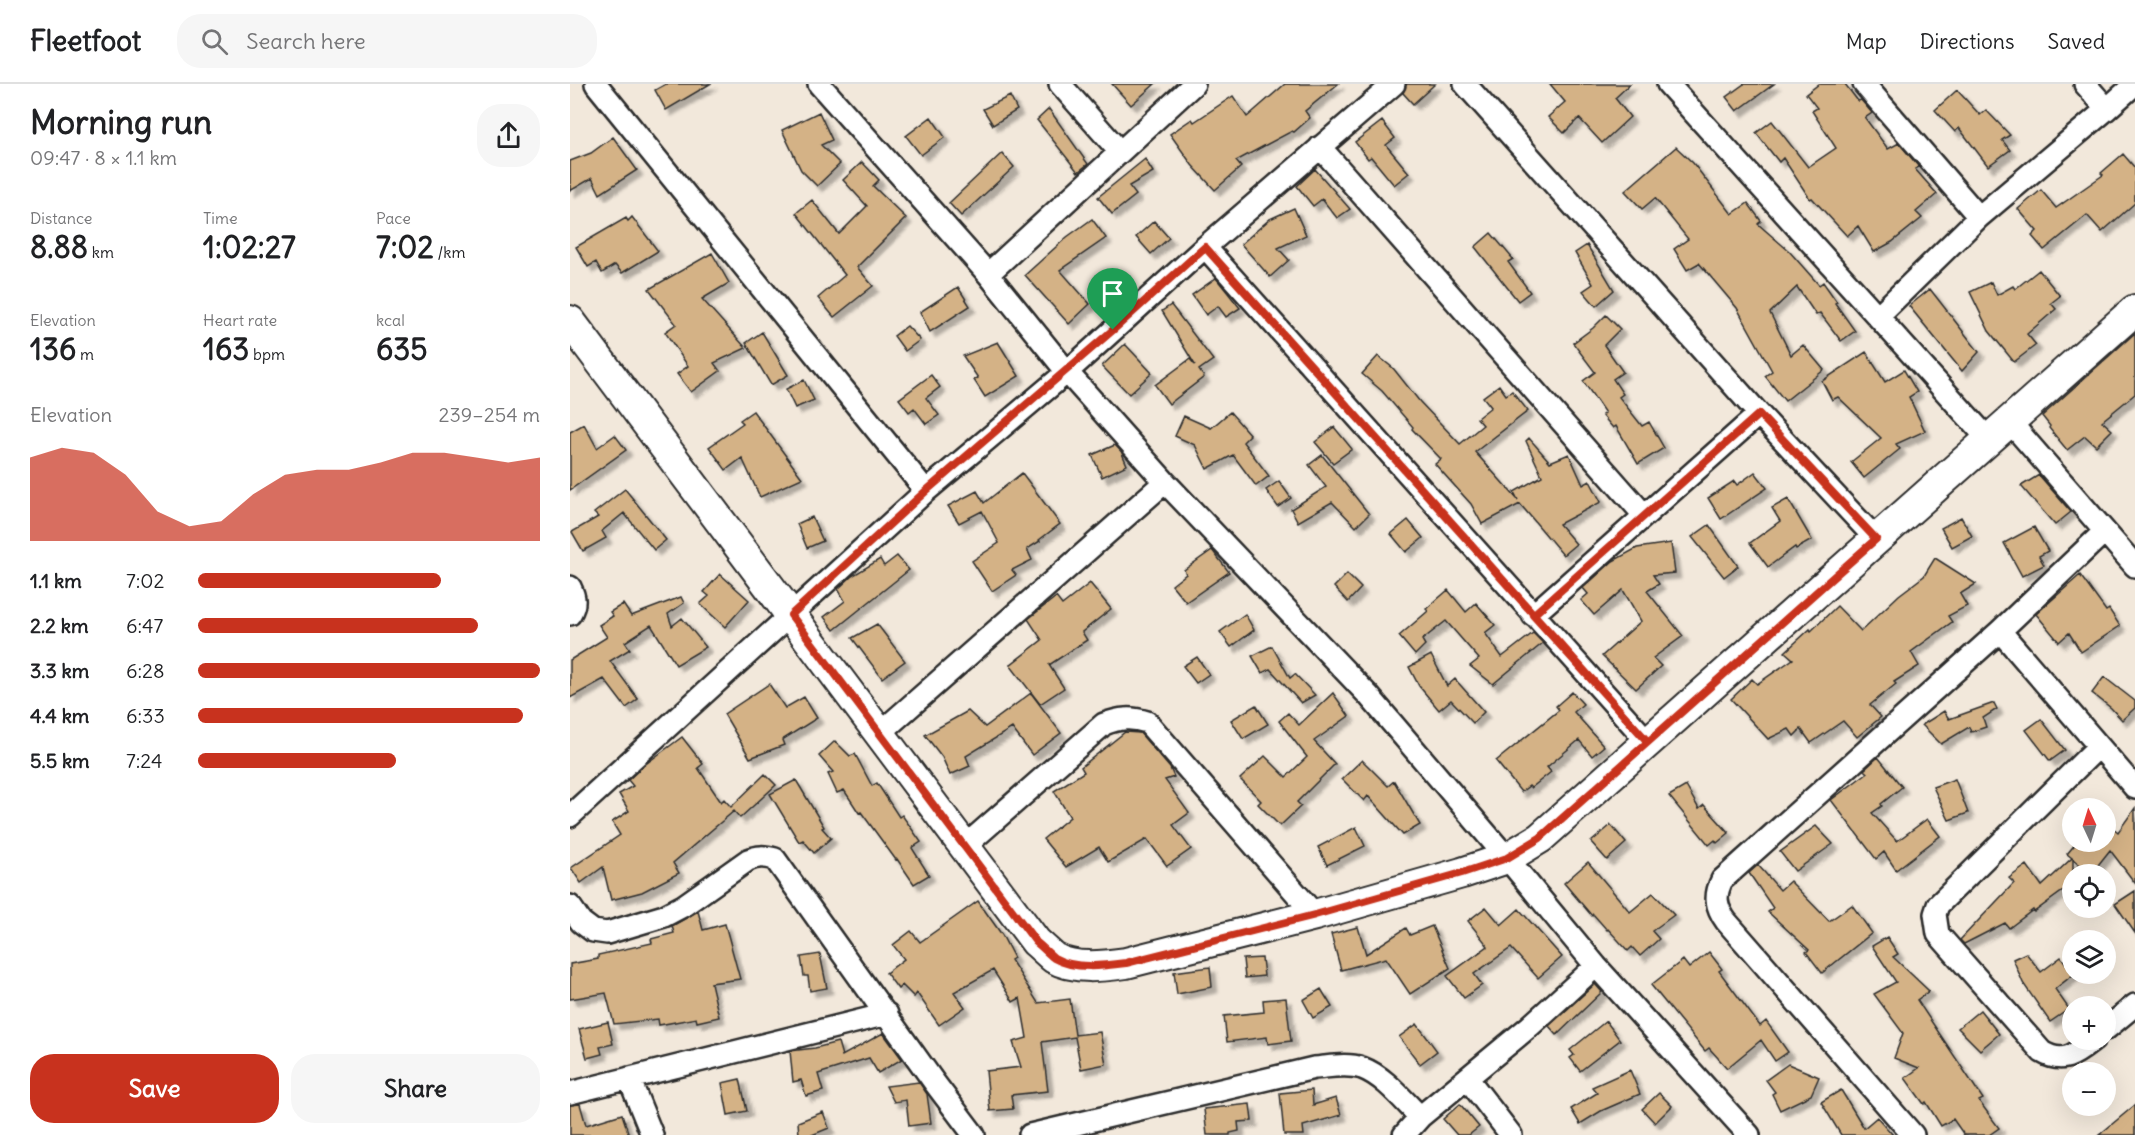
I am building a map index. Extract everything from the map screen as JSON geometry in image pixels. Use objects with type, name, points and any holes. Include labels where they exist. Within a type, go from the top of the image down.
[{"type":"street","points":[[596,84],[926,491]]},
{"type":"street","points":[[819,84],[988,274],[1067,372],[1166,482],[1369,696],[1596,966],[1749,1135]]},
{"type":"street","points":[[1060,84],[1120,152]]},
{"type":"street","points":[[988,274],[1194,84]]},
{"type":"street","points":[[570,816],[926,491],[1067,372],[1205,247],[1394,84]]},
{"type":"street","points":[[1465,84],[1759,414],[1876,539]]},
{"type":"street","points":[[1668,84],[1878,316],[2104,532],[2135,566]]},
{"type":"street","points":[[1864,84],[1979,217]]},
{"type":"street","points":[[2085,84],[2108,109]]},
{"type":"street","points":[[1878,316],[1979,217],[2135,84]]},
{"type":"street","points":[[1320,147],[1644,515]]},
{"type":"street","points":[[1205,247],[1648,742]]},
{"type":"street","points":[[570,321],[1036,942],[1055,958],[1075,965],[1101,966],[1126,963],[1315,915],[1462,873],[1507,858],[1540,838],[2135,310]]},
{"type":"street","points":[[1533,615],[1759,414]]},
{"type":"street","points":[[879,734],[1166,482]]},
{"type":"street","points":[[1913,1135],[1726,921],[1716,903],[1717,894],[1722,880],[2000,631],[2104,532]]},
{"type":"street","points":[[570,587],[575,606],[570,614]]},
{"type":"street","points":[[2000,631],[2135,788]]},
{"type":"street","points":[[964,847],[1104,724],[1119,718],[1133,717],[1148,722],[1315,915]]},
{"type":"street","points":[[2082,1050],[2066,1058],[2053,1058],[2043,1052],[1938,934],[1935,914],[1938,905],[2098,747]]},
{"type":"street","points":[[570,906],[580,922],[593,931],[606,933],[664,916],[683,906],[756,856],[775,859],[974,1135]]},
{"type":"street","points":[[1404,1135],[1420,1117],[1530,1026],[1596,966]]},
{"type":"street","points":[[2116,1021],[2135,1005]]},
{"type":"street","points":[[570,1093],[887,1014]]},
{"type":"street","points":[[1030,1135],[1314,1068],[1341,1065],[1360,1067],[1377,1076],[1420,1117]]},
{"type":"street","points":[[629,1078],[652,1135]]},
{"type":"street","points":[[1467,1078],[1511,1135]]},
{"type":"building","points":[[666,84],[710,84],[666,110],[655,90]]},
{"type":"building","points":[[1112,84],[1155,84],[1131,105]]},
{"type":"building","points":[[1285,84],[1338,84],[1305,111],[1310,118],[1294,132],[1236,161],[1241,167],[1215,190],[1192,165],[1170,134],[1192,119],[1194,122],[1233,96],[1247,117]]},
{"type":"building","points":[[1406,84],[1435,84],[1413,104],[1403,93]]},
{"type":"building","points":[[1550,84],[1630,84],[1615,98],[1630,117],[1602,143],[1579,118],[1564,133],[1548,117],[1565,102]]},
{"type":"building","points":[[1744,84],[1774,84],[1737,111],[1726,97]]},
{"type":"building","points":[[1819,84],[1845,84],[1858,101],[1861,100],[1872,113],[1865,118],[1888,149],[1899,143],[1919,167],[1915,169],[1937,194],[1916,212],[1922,218],[1892,242],[1874,252],[1858,226],[1847,236],[1812,198],[1810,199],[1783,158],[1779,162],[1756,133],[1772,121],[1808,167],[1836,148],[1812,111],[1817,108],[1806,94]]},
{"type":"building","points":[[1957,90],[1980,115],[1986,110],[2010,135],[2002,140],[2010,150],[1988,166],[1959,128],[1955,132],[1935,110]]},
{"type":"building","points":[[1010,96],[1017,110],[993,125],[983,109]]},
{"type":"building","points":[[1049,109],[1088,164],[1078,172],[1037,120]]},
{"type":"building","points":[[819,112],[832,140],[821,145],[840,164],[817,186],[801,170],[782,130]]},
{"type":"building","points":[[931,117],[945,137],[921,155],[906,136]]},
{"type":"building","points":[[1382,121],[1395,138],[1386,145],[1409,173],[1394,185],[1355,142]]},
{"type":"building","points":[[613,137],[637,170],[600,194],[592,178],[570,191],[570,161],[591,153]]},
{"type":"building","points":[[1676,147],[1693,163],[1732,214],[1748,203],[1761,221],[1758,224],[1789,251],[1819,285],[1823,282],[1855,331],[1841,341],[1820,313],[1816,315],[1797,287],[1770,313],[1791,355],[1803,345],[1824,370],[1785,401],[1765,376],[1772,371],[1737,308],[1699,263],[1687,270],[1674,249],[1688,239],[1655,198],[1642,209],[1625,191]]},
{"type":"building","points":[[1002,153],[1014,167],[961,216],[949,203]]},
{"type":"building","points":[[2123,154],[2135,168],[2135,203],[2102,232],[2087,215],[2044,250],[2032,236],[2037,231],[2018,209],[2041,190],[2056,208],[2103,175],[2101,173]]},
{"type":"building","points":[[1145,159],[1153,172],[1129,186],[1136,195],[1112,214],[1098,197]]},
{"type":"building","points":[[862,162],[879,180],[873,186],[906,218],[857,267],[873,286],[834,317],[818,298],[845,275],[796,213],[812,200],[839,234],[867,206],[843,180]]},
{"type":"building","points":[[1315,169],[1350,209],[1337,218],[1322,199],[1313,206],[1297,186]]},
{"type":"building","points":[[1294,208],[1306,235],[1278,248],[1289,260],[1270,277],[1241,244],[1270,219]]},
{"type":"building","points":[[632,217],[658,251],[622,273],[615,265],[602,273],[596,262],[588,267],[576,247],[626,218],[628,221]]},
{"type":"building","points":[[1092,219],[1106,238],[1060,270],[1090,304],[1069,324],[1025,275],[1067,237]]},
{"type":"building","points":[[1154,221],[1169,238],[1151,254],[1136,237]]},
{"type":"building","points":[[1491,233],[1513,259],[1508,262],[1530,292],[1518,301],[1475,247]]},
{"type":"building","points":[[1587,245],[1614,290],[1596,306],[1583,291],[1593,284],[1575,253]]},
{"type":"building","points":[[712,253],[729,283],[702,299],[746,348],[714,363],[720,371],[691,392],[677,374],[688,366],[665,332],[676,324],[649,289]]},
{"type":"building","points":[[2039,270],[2060,296],[2051,303],[2056,309],[2027,334],[2036,345],[2014,362],[1989,331],[1970,292],[1991,282],[1997,295],[2013,286],[2015,289]]},
{"type":"building","points":[[1216,278],[1240,308],[1226,317],[1218,306],[1206,315],[1192,295]]},
{"type":"building","points":[[958,287],[970,306],[930,332],[920,312]]},
{"type":"building","points":[[1930,289],[1979,352],[1962,371],[1909,306]]},
{"type":"building","points":[[1171,305],[1213,360],[1199,370],[1204,377],[1169,404],[1155,385],[1190,359],[1195,365],[1162,311]]},
{"type":"building","points":[[1606,315],[1620,329],[1604,345],[1623,372],[1613,379],[1623,394],[1619,397],[1642,426],[1649,422],[1664,448],[1638,464],[1616,426],[1613,428],[1602,415],[1605,413],[1583,381],[1595,372],[1573,343]]},
{"type":"building","points":[[907,326],[920,340],[905,351],[894,336]]},
{"type":"building","points":[[762,332],[788,375],[771,385],[746,343]]},
{"type":"building","points":[[2135,333],[2135,394],[2102,421],[2112,430],[2096,446],[2085,436],[2067,450],[2042,416]]},
{"type":"building","points":[[998,342],[1019,376],[985,397],[974,380],[978,378],[963,356]]},
{"type":"building","points":[[1125,344],[1152,373],[1129,394],[1102,366]]},
{"type":"building","points":[[1866,352],[1885,382],[1904,370],[1917,392],[1909,397],[1925,431],[1896,444],[1900,449],[1864,478],[1851,462],[1881,438],[1838,397],[1832,400],[1822,381]]},
{"type":"building","points":[[1378,356],[1393,368],[1420,402],[1460,444],[1483,425],[1477,418],[1491,407],[1483,397],[1499,385],[1506,395],[1512,391],[1528,411],[1475,452],[1518,500],[1514,492],[1542,476],[1526,441],[1529,438],[1550,462],[1569,454],[1583,485],[1590,481],[1601,502],[1559,524],[1576,544],[1563,555],[1520,504],[1482,524],[1471,504],[1435,464],[1441,459],[1412,429],[1413,427],[1382,391],[1362,374]]},
{"type":"building","points":[[931,375],[940,387],[926,398],[939,415],[926,424],[914,408],[909,412],[899,399]]},
{"type":"building","points":[[804,380],[814,400],[795,408],[786,389]]},
{"type":"building","points":[[753,411],[802,478],[760,497],[742,458],[726,470],[709,447],[743,423],[740,420]]},
{"type":"building","points":[[1230,412],[1250,435],[1243,442],[1269,476],[1256,486],[1233,455],[1207,469],[1195,445],[1175,436],[1184,416],[1211,428]]},
{"type":"building","points":[[584,424],[597,448],[615,435],[626,450],[570,490],[570,432]]},
{"type":"building","points":[[1334,427],[1352,449],[1333,463],[1315,442]]},
{"type":"building","points":[[1115,445],[1121,451],[1127,465],[1102,477],[1092,455]]},
{"type":"building","points":[[1322,455],[1369,514],[1356,527],[1332,502],[1298,522],[1291,509],[1326,487],[1309,465]]},
{"type":"building","points":[[1755,472],[1767,488],[1721,519],[1708,498],[1734,481],[1737,485]]},
{"type":"building","points":[[1022,473],[1060,524],[1027,549],[1032,560],[1012,570],[1016,575],[992,591],[972,561],[999,543],[982,511],[959,523],[948,506],[977,491],[984,503]]},
{"type":"building","points":[[2039,475],[2071,512],[2055,525],[2021,486]]},
{"type":"building","points":[[1279,481],[1291,498],[1278,507],[1266,490]]},
{"type":"building","points":[[625,489],[666,540],[654,550],[624,513],[602,531],[606,538],[583,551],[572,532],[598,517],[594,513]]},
{"type":"building","points":[[1788,499],[1812,540],[1796,549],[1795,547],[1768,567],[1750,543],[1780,521],[1772,508]]},
{"type":"building","points":[[812,517],[823,541],[807,548],[797,524]]},
{"type":"building","points":[[1961,517],[1972,536],[1952,547],[1941,528]]},
{"type":"building","points":[[1408,520],[1423,538],[1406,552],[1391,534]]},
{"type":"building","points":[[1709,525],[1738,566],[1724,577],[1692,537]]},
{"type":"building","points":[[2034,527],[2048,551],[2039,556],[2044,565],[2022,576],[2004,543]]},
{"type":"building","points":[[1671,543],[1675,573],[1653,575],[1659,584],[1647,591],[1683,636],[1653,658],[1661,666],[1636,689],[1602,656],[1641,621],[1623,590],[1594,615],[1581,600],[1588,594],[1583,588],[1613,561],[1637,548]]},
{"type":"building","points":[[1212,550],[1229,572],[1186,602],[1172,585],[1186,574],[1184,570]]},
{"type":"building","points":[[897,556],[909,570],[834,630],[824,617],[845,601],[838,589],[852,576],[880,559],[884,566]]},
{"type":"building","points":[[1935,558],[1976,584],[1960,594],[1967,606],[1948,616],[1952,622],[1911,652],[1919,666],[1894,682],[1896,684],[1870,705],[1881,717],[1857,737],[1843,721],[1811,743],[1801,729],[1794,736],[1789,729],[1768,739],[1731,699],[1752,679],[1757,684],[1793,659],[1785,652],[1837,606],[1861,631],[1899,595],[1924,576]]},
{"type":"building","points":[[720,574],[749,600],[725,627],[700,604],[709,596],[704,592]]},
{"type":"building","points":[[1347,574],[1361,588],[1348,602],[1334,587]]},
{"type":"building","points":[[2080,575],[2106,611],[2109,609],[2120,626],[2081,652],[2069,633],[2059,642],[2036,614]]},
{"type":"building","points":[[1090,583],[1111,609],[1082,632],[1087,640],[1049,665],[1064,688],[1040,704],[1010,665],[1042,640],[1028,619],[1056,597],[1062,605]]},
{"type":"building","points":[[1448,590],[1466,612],[1476,603],[1495,625],[1485,633],[1502,657],[1533,633],[1543,643],[1493,684],[1470,666],[1479,659],[1446,621],[1422,640],[1425,645],[1415,655],[1399,636]]},
{"type":"building","points":[[681,597],[684,603],[668,614],[672,626],[682,618],[706,647],[676,665],[651,625],[625,642],[630,649],[610,661],[638,699],[626,708],[604,679],[570,698],[570,660],[607,637],[599,625],[613,616],[610,612],[623,604],[631,616]]},
{"type":"building","points":[[1245,614],[1254,630],[1231,647],[1220,632]]},
{"type":"building","points":[[877,624],[905,661],[882,678],[852,638]]},
{"type":"building","points":[[1272,646],[1290,678],[1295,674],[1315,695],[1301,703],[1270,669],[1262,673],[1252,656]]},
{"type":"building","points":[[1431,655],[1447,686],[1455,679],[1484,712],[1473,723],[1451,700],[1439,710],[1419,686],[1409,667]]},
{"type":"building","points":[[1197,657],[1209,674],[1196,683],[1183,666]]},
{"type":"building","points":[[2104,677],[2135,701],[2135,708],[2122,720],[2092,693]]},
{"type":"building","points":[[769,684],[785,708],[804,697],[817,718],[782,740],[784,745],[750,758],[724,714]]},
{"type":"building","points":[[1572,692],[1583,704],[1574,712],[1604,746],[1592,756],[1579,740],[1547,767],[1551,772],[1531,788],[1529,786],[1521,792],[1496,761],[1559,710],[1556,706]]},
{"type":"building","points":[[1031,693],[1061,733],[1032,755],[1012,728],[966,756],[970,766],[950,775],[942,757],[925,735],[968,711],[985,727]]},
{"type":"building","points":[[1333,693],[1349,716],[1314,741],[1335,764],[1297,802],[1301,806],[1280,826],[1258,804],[1261,801],[1240,779],[1265,756],[1286,777],[1307,757],[1279,721],[1288,713],[1299,725]]},
{"type":"building","points":[[1994,703],[1997,709],[1983,718],[1986,727],[1971,732],[1969,727],[1941,744],[1922,725],[1944,711],[1949,719]]},
{"type":"building","points":[[1256,705],[1268,724],[1243,739],[1231,720]]},
{"type":"building","points":[[2041,719],[2065,750],[2050,761],[2026,730]]},
{"type":"building","points":[[1125,732],[1140,733],[1170,768],[1174,777],[1165,780],[1189,813],[1173,825],[1191,849],[1167,866],[1147,839],[1108,862],[1099,847],[1066,867],[1043,839],[1070,817],[1054,791],[1084,772],[1081,767]]},
{"type":"building","points":[[682,737],[703,764],[698,768],[721,802],[724,799],[731,807],[765,774],[776,785],[740,818],[734,811],[673,863],[679,873],[642,892],[611,900],[603,867],[581,883],[571,868],[620,835],[612,822],[629,811],[619,794],[633,786],[628,780],[643,766]]},
{"type":"building","points":[[835,741],[850,756],[855,754],[872,786],[877,783],[899,817],[902,815],[921,842],[912,848],[929,875],[914,884],[844,790],[837,793],[828,774],[833,772],[819,756]]},
{"type":"building","points":[[1878,757],[1902,787],[1872,813],[1897,841],[1927,819],[1940,836],[1896,870],[1884,852],[1876,859],[1831,800],[1867,773],[1864,770]]},
{"type":"building","points":[[1362,760],[1388,786],[1394,781],[1420,825],[1403,835],[1368,796],[1364,801],[1342,779]]},
{"type":"building","points":[[1955,779],[1968,813],[1949,820],[1933,787]]},
{"type":"building","points":[[796,780],[824,827],[822,828],[831,838],[814,853],[803,840],[799,842],[770,794]]},
{"type":"building","points":[[1686,786],[1699,809],[1704,805],[1729,833],[1717,843],[1715,840],[1709,845],[1669,796]]},
{"type":"building","points":[[2135,808],[2135,883],[2112,852],[2116,852],[2116,830],[2118,832]]},
{"type":"building","points":[[1611,825],[1626,843],[1607,860],[1591,842]]},
{"type":"building","points":[[1816,826],[1833,844],[1795,871],[1780,852]]},
{"type":"building","points":[[1356,827],[1365,846],[1327,865],[1318,847]]},
{"type":"building","points":[[2069,852],[2108,852],[2099,864],[2079,864],[2073,859],[2073,864],[2066,864],[2072,858],[2067,854]]},
{"type":"building","points":[[1588,862],[1630,912],[1653,893],[1674,915],[1652,931],[1659,939],[1640,956],[1632,947],[1628,951],[1593,914],[1592,916],[1564,883]]},
{"type":"building","points":[[1758,865],[1780,890],[1790,881],[1829,921],[1852,905],[1872,933],[1822,973],[1806,952],[1809,950],[1768,912],[1773,908],[1749,873]]},
{"type":"building","points":[[2027,865],[2042,886],[2062,867],[2062,892],[2034,912],[2033,910],[2009,928],[2005,923],[1964,944],[1960,940],[2014,883],[2009,878]]},
{"type":"building","points":[[2135,891],[2135,933],[2116,905]]},
{"type":"building","points":[[978,901],[1002,935],[1014,958],[1011,960],[1038,1003],[1070,999],[1075,1035],[1100,1032],[1106,1064],[1081,1069],[1075,1037],[1042,1042],[1048,1091],[1011,1095],[1013,1109],[990,1111],[986,1071],[1021,1067],[1013,1042],[1027,1038],[1020,998],[1013,1002],[993,970],[954,992],[965,1007],[939,1025],[917,993],[914,997],[902,985],[898,989],[886,973],[904,959],[893,945],[911,931],[920,942]]},
{"type":"building","points":[[1486,907],[1501,925],[1519,909],[1562,957],[1538,978],[1511,948],[1474,974],[1482,985],[1464,998],[1447,976],[1488,946],[1468,921]]},
{"type":"building","points":[[698,911],[703,930],[725,924],[740,979],[711,983],[719,1017],[697,1022],[696,1018],[659,1025],[658,1019],[614,1024],[606,993],[570,999],[570,964],[598,959],[598,955],[652,943],[651,939],[674,933],[672,926]]},
{"type":"building","points":[[1432,926],[1450,968],[1410,994],[1386,958],[1341,970],[1331,934],[1358,927],[1366,954],[1406,928],[1410,935]]},
{"type":"building","points":[[1887,937],[1898,954],[1893,957],[1929,991],[1917,1000],[1983,1099],[1979,1101],[1999,1128],[1989,1135],[1964,1135],[1953,1119],[1941,1126],[1926,1102],[1924,1104],[1905,1078],[1919,1068],[1894,1058],[1903,1033],[1874,994],[1896,982],[1872,946]]},
{"type":"building","points":[[1709,952],[1722,969],[1719,971],[1760,1026],[1766,1021],[1788,1052],[1775,1061],[1761,1040],[1727,1068],[1709,1048],[1705,1051],[1651,985],[1683,960],[1689,968]]},
{"type":"building","points":[[2026,953],[2041,972],[2061,957],[2062,983],[2055,989],[2062,999],[2062,1014],[2050,1022],[2023,983],[2013,959]]},
{"type":"building","points":[[820,954],[827,988],[810,991],[808,976],[804,976],[801,957]]},
{"type":"building","points":[[1262,958],[1264,976],[1245,978],[1243,959]]},
{"type":"building","points":[[1210,967],[1212,987],[1177,994],[1174,972]]},
{"type":"building","points":[[1595,984],[1602,992],[1557,1035],[1549,1026]]},
{"type":"building","points":[[1321,989],[1332,1007],[1313,1018],[1303,1000]]},
{"type":"building","points":[[1286,998],[1291,1041],[1268,1044],[1267,1037],[1227,1042],[1224,1016],[1264,1012],[1263,1000]]},
{"type":"building","points":[[1980,1010],[1999,1034],[1980,1050],[1958,1028]]},
{"type":"building","points":[[1606,1021],[1620,1040],[1580,1071],[1570,1058],[1574,1055],[1570,1050]]},
{"type":"building","points":[[608,1022],[613,1044],[600,1047],[602,1054],[587,1058],[579,1029]]},
{"type":"building","points":[[1417,1024],[1437,1051],[1420,1064],[1399,1037]]},
{"type":"building","points":[[883,1033],[902,1059],[878,1073],[869,1058],[818,1074],[823,1091],[806,1096],[801,1080],[793,1082],[790,1051],[838,1042],[842,1056]]},
{"type":"building","points":[[1788,1064],[1819,1077],[1811,1095],[1780,1110],[1772,1094],[1775,1092],[1766,1080]]},
{"type":"building","points":[[1630,1070],[1640,1094],[1601,1111],[1580,1124],[1571,1109],[1597,1093],[1592,1087]]},
{"type":"building","points":[[740,1079],[747,1111],[728,1115],[722,1083]]},
{"type":"building","points":[[919,1082],[927,1094],[931,1123],[909,1126],[906,1100],[894,1102],[886,1086]]},
{"type":"building","points":[[1312,1090],[1313,1105],[1336,1098],[1341,1115],[1303,1126],[1304,1135],[1284,1135],[1280,1093]]},
{"type":"building","points":[[1841,1090],[1864,1128],[1877,1117],[1893,1135],[1841,1135],[1821,1102]]},
{"type":"building","points":[[1659,1093],[1672,1106],[1655,1123],[1642,1109]]},
{"type":"building","points":[[580,1104],[586,1125],[622,1114],[629,1135],[570,1135],[570,1105]]},
{"type":"building","points":[[1250,1104],[1252,1121],[1238,1122],[1239,1131],[1230,1133],[1230,1135],[1207,1135],[1204,1109]]},
{"type":"building","points":[[1460,1104],[1479,1127],[1469,1135],[1457,1135],[1443,1119]]},
{"type":"building","points":[[2135,1105],[2135,1135],[2099,1135]]},
{"type":"building","points":[[823,1112],[829,1128],[812,1135],[799,1135],[798,1122]]},
{"type":"route","points":[[1113,330],[1067,372],[926,491],[791,615],[1036,942],[1055,958],[1075,965],[1101,966],[1126,963],[1315,915],[1507,858],[1540,838],[1648,742],[1533,615],[1759,414],[1876,539],[1648,742],[1591,678],[1533,615],[1205,247],[1113,330]]}]
